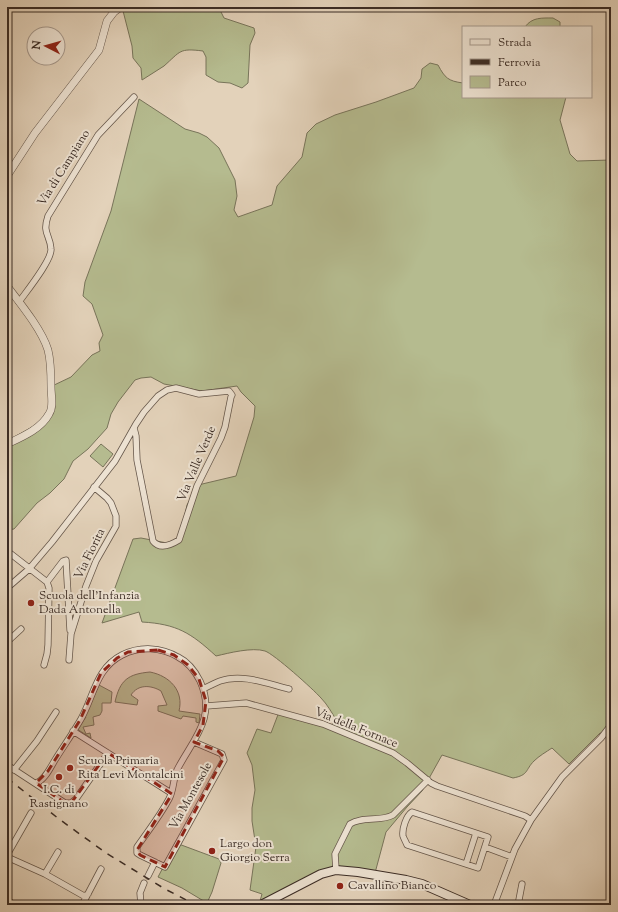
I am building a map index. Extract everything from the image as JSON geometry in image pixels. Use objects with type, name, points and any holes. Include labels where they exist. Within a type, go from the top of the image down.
[{"type":"main road","points":[[260,905],[321,874],[336,870],[358,872],[422,884],[470,905]]},
{"type":"main road","points":[[7,902],[12,905]]},
{"type":"street","points":[[7,176],[35,133],[99,50],[107,21],[114,12],[121,7]]},
{"type":"street","name":"Via di Campiano","points":[[19,302],[49,257],[51,248],[45,227],[48,216],[95,138],[134,97]]},
{"type":"street","points":[[7,286],[41,334],[49,352],[52,409],[45,420],[32,431],[7,444]]},
{"type":"street","name":"Via Valle Verde","points":[[7,588],[29,569],[115,461],[134,428],[144,412],[154,400],[162,393],[172,388],[181,388],[190,393],[199,394],[226,391],[230,392],[232,395],[225,427],[197,486],[179,540],[169,545],[160,547],[153,542],[137,460],[136,436],[134,428]]},
{"type":"street","name":"Via Fiorita","points":[[69,660],[71,634],[86,586],[96,561],[116,526],[116,516],[111,503],[94,487]]},
{"type":"street","points":[[7,553],[11,554],[47,582],[49,588],[48,645],[44,665]]},
{"type":"street","points":[[47,582],[63,561],[66,560],[71,634]]},
{"type":"street","points":[[7,642],[21,629]]},
{"type":"street","points":[[36,783],[39,782],[48,771],[85,712],[101,673],[117,658],[128,652],[151,649],[164,651],[184,660],[193,670],[203,689],[206,706],[203,725],[176,772],[170,798],[137,847],[137,853],[155,862],[148,876]]},
{"type":"street","points":[[203,689],[220,681],[235,678],[254,680],[288,689]]},
{"type":"street","name":"Via della Fornace","points":[[206,706],[246,703],[323,724],[393,753],[437,786],[525,816],[531,820]]},
{"type":"street","points":[[14,770],[37,741],[56,712]]},
{"type":"street","points":[[503,905],[495,903],[518,843],[531,820],[562,777],[611,726]]},
{"type":"street","points":[[73,731],[171,793]]},
{"type":"street","name":"Via Montesole","points":[[155,862],[164,867],[224,760],[222,754],[194,742]]},
{"type":"street","points":[[7,765],[65,803],[71,803],[76,800],[108,754]]},
{"type":"street","points":[[336,870],[335,854],[350,824],[355,821],[386,818],[394,815],[428,780]]},
{"type":"street","points":[[415,812],[488,837],[485,847],[478,868],[407,845],[403,836],[403,831],[407,818],[410,814],[415,812]]},
{"type":"street","points":[[32,813],[7,856],[45,874],[84,896],[88,894]]},
{"type":"street","points":[[466,864],[476,833]]},
{"type":"street","points":[[485,847],[512,857]]},
{"type":"street","points":[[45,874],[58,852]]},
{"type":"street","points":[[82,905],[101,869]]},
{"type":"street","points":[[141,905],[140,893],[144,883]]},
{"type":"street","points":[[518,905],[522,884]]},
{"type":"highlighted area","points":[[158,650],[174,655],[188,665],[199,679],[206,701],[203,725],[194,742],[218,751],[224,757],[165,867],[140,855],[137,850],[172,794],[108,753],[71,803],[65,803],[36,783],[48,771],[80,720],[101,673],[117,658],[128,652]]},
{"type":"green space","points":[[122,7],[222,7],[221,12],[224,18],[254,28],[255,33],[250,45],[248,83],[242,88],[230,83],[218,82],[206,75],[206,57],[203,51],[189,50],[185,50],[177,54],[164,66],[142,80],[141,68],[133,58],[132,46]]},
{"type":"green space","points":[[541,18],[553,18],[560,22],[560,26],[526,26],[531,21]]},
{"type":"green space","points":[[430,63],[438,65],[445,76],[450,80],[462,83],[462,98],[566,98],[560,120],[570,154],[577,161],[611,160],[611,735],[600,733],[569,764],[552,748],[536,759],[524,774],[513,778],[442,755],[422,791],[386,832],[375,873],[341,870],[260,901],[262,894],[250,890],[256,847],[252,821],[252,808],[255,790],[252,765],[247,753],[257,729],[271,733],[279,712],[329,726],[337,721],[317,694],[285,665],[265,651],[247,650],[216,656],[199,641],[183,631],[165,625],[142,622],[139,612],[102,623],[133,539],[141,538],[167,543],[177,539],[182,529],[187,505],[198,485],[236,476],[254,417],[255,406],[237,386],[202,391],[164,384],[151,377],[135,380],[118,402],[111,414],[107,428],[88,449],[73,461],[64,479],[37,503],[14,529],[7,530],[7,441],[41,422],[50,406],[50,387],[71,377],[92,355],[100,351],[99,343],[103,335],[92,304],[83,296],[85,282],[111,211],[139,99],[185,129],[207,137],[219,148],[235,180],[237,196],[234,210],[238,217],[272,205],[277,186],[302,157],[307,133],[316,124],[335,115],[414,88],[421,78],[422,69]]},
{"type":"green space","points":[[101,444],[113,454],[103,467],[90,456]]},
{"type":"green space","points":[[150,672],[164,677],[174,686],[179,697],[179,711],[200,714],[199,723],[196,722],[196,718],[183,716],[181,719],[158,711],[158,706],[167,705],[161,691],[149,687],[141,687],[134,691],[131,695],[138,700],[137,705],[115,702],[122,683],[136,674]]},
{"type":"green space","points":[[99,685],[112,692],[111,703],[102,703],[102,711],[100,715],[93,717],[94,725],[83,727],[86,734],[90,733],[91,738],[77,729],[86,717],[85,716]]},
{"type":"green space","points":[[176,843],[219,859],[221,863],[207,903],[182,888],[158,877]]},
{"type":"railway","points":[[7,778],[59,819],[106,853],[165,889],[196,905]]},
{"type":"place","name":"Scuola dell'Infanzia Dada Antonella","points":[[31,603]]},
{"type":"place","name":"Scuola Primaria Rita Levi Montalcini","points":[[70,768]]},
{"type":"place","name":"I.C. di Rastignano","points":[[59,777]]},
{"type":"place","name":"Largo don Giorgio Serra","points":[[212,851]]},
{"type":"place","name":"Cavallino Bianco","points":[[340,886]]}]
